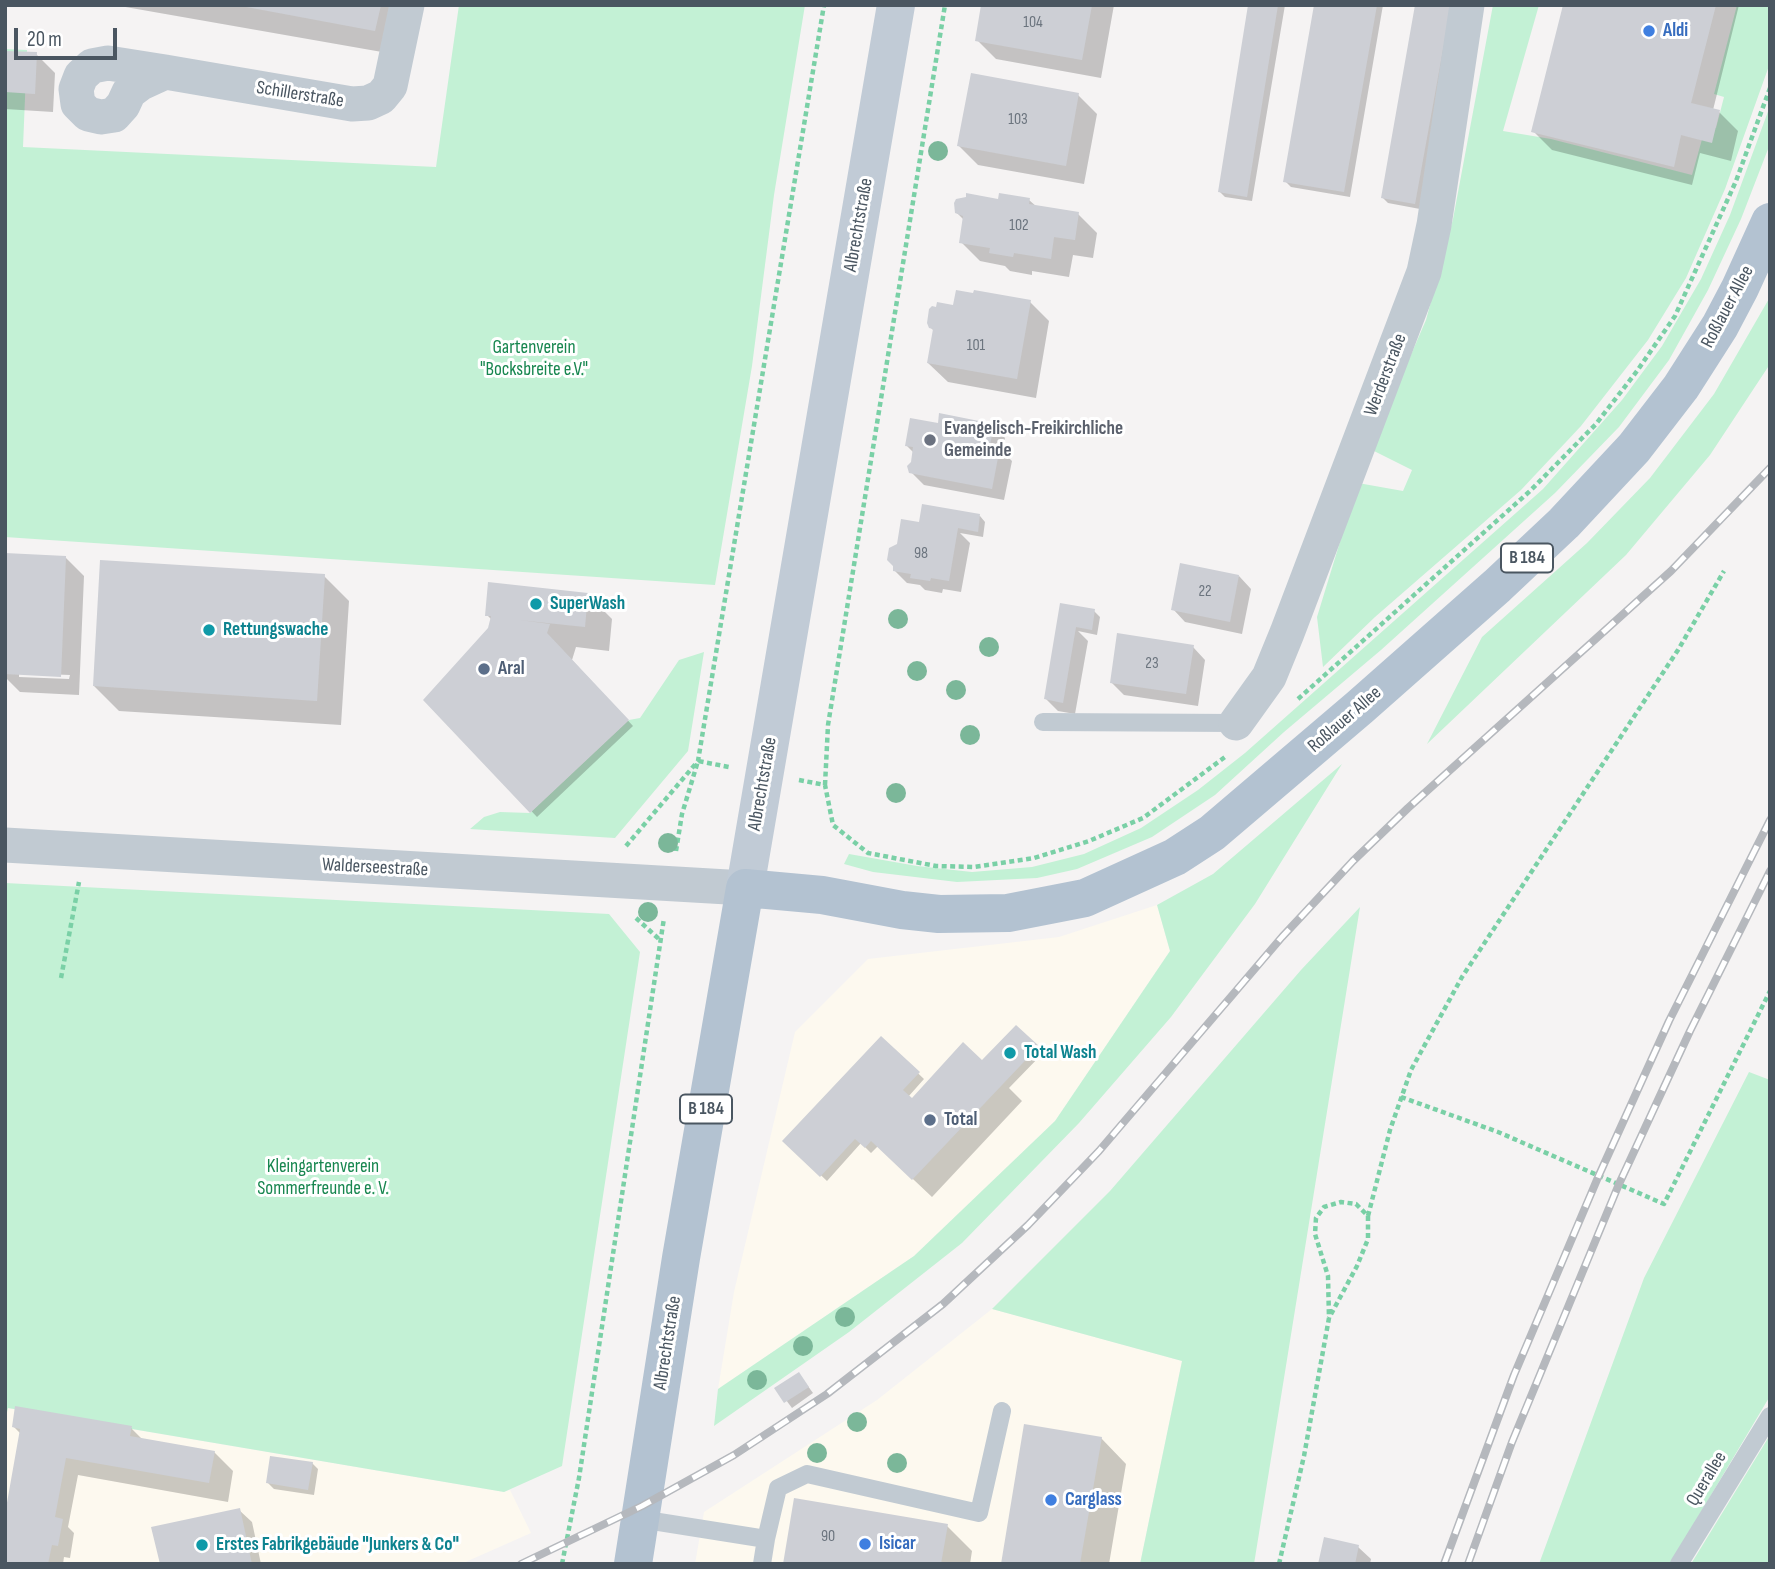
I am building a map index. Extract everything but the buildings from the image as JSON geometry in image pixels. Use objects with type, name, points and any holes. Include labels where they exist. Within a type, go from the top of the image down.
[{"type":"main road","name":"Albrechtstraße","points":[[633,1564],[681,1258],[896,5]]},
{"type":"main road","name":"Roßlauer Allee","points":[[745,888],[822,895],[939,914],[1008,913],[1086,898],[1165,862],[1212,833],[1497,586],[1564,523],[1634,448],[1681,387],[1720,326],[1770,222]]},
{"type":"street","name":"Schillerstraße","points":[[165,72],[352,104],[368,103],[382,97],[390,86],[407,5]]},
{"type":"street","name":"Werderstraße","points":[[1233,738],[1269,677],[1424,272],[1434,225],[1467,5]]},
{"type":"street","name":"Walderseestraße","points":[[5,845],[745,888]]},
{"type":"lane","points":[[1043,722],[1233,738]]},
{"type":"lane","points":[[762,1564],[778,1488],[807,1474],[979,1513],[1002,1411]]},
{"type":"lane","name":"Querallee","points":[[1679,1564],[1770,1416]]},
{"type":"lane","points":[[640,1519],[766,1539]]},
{"type":"path","points":[[562,1564],[579,1478],[654,972],[682,814],[698,761],[824,5]]},
{"type":"path","points":[[946,5],[828,725],[825,785],[833,825],[868,853],[936,866],[974,867],[1034,858],[1089,841],[1143,818],[1233,738]]},
{"type":"path","points":[[1291,705],[1530,491],[1604,413],[1675,316],[1736,181],[1770,88]]},
{"type":"path","points":[[1329,1318],[1368,1239],[1368,1216],[1390,1130],[1411,1070],[1462,977],[1678,650],[1724,571]]},
{"type":"path","points":[[698,761],[825,785]]},
{"type":"path","points":[[597,879],[698,761]]},
{"type":"path","points":[[61,978],[78,886],[81,849]]},
{"type":"path","points":[[1401,1097],[1498,1132],[1664,1204],[1770,990]]},
{"type":"path","points":[[1279,1564],[1304,1456],[1329,1318],[1328,1276],[1315,1234],[1316,1218],[1324,1207],[1341,1202],[1356,1203],[1368,1216]]},
{"type":"shaded area","points":[[1157,905],[1170,951],[1055,1121],[914,1256],[718,1389],[734,1292],[795,1032],[868,959],[1059,937]]},
{"type":"shaded area","points":[[992,1309],[1182,1361],[1140,1564],[695,1564],[704,1512],[877,1400]]},
{"type":"shaded area","points":[[7,1408],[504,1492],[510,1490],[531,1533],[461,1564],[5,1564]]},
{"type":"green space","name":"Gartenverein \"Bocksbreite e.V.\"","points":[[459,5],[805,5],[774,195],[752,366],[715,585],[5,537],[5,49],[27,50],[23,147],[436,167]]},
{"type":"green space","points":[[1493,5],[1539,5],[1503,131],[1551,139],[1692,175],[1706,125],[1716,128],[1724,97],[1714,94],[1737,5],[1770,5],[1770,63],[1725,189],[1686,278],[1648,340],[1581,426],[1521,490],[1375,617],[1323,667],[1317,617],[1358,483],[1403,491],[1412,470],[1370,449],[1426,320],[1453,219]]},
{"type":"green space","points":[[1770,106],[1770,144],[1741,219],[1708,290],[1669,360],[1619,427],[1555,493],[1215,795],[1152,837],[1077,869],[1037,878],[957,882],[873,872],[844,864],[849,854],[972,872],[1032,867],[1084,854],[1141,828],[1198,790],[1245,753],[1543,489],[1622,400],[1662,346],[1701,279],[1730,215]]},
{"type":"green space","points":[[1770,297],[1770,364],[1710,455],[1626,555],[1427,744],[1482,637],[1587,543],[1650,478],[1714,394]]},
{"type":"green space","points":[[704,652],[688,751],[615,838],[470,829],[484,817],[500,812],[530,813],[629,720],[640,718],[679,660]]},
{"type":"green space","points":[[1342,764],[1255,904],[1171,1017],[1079,1123],[962,1243],[849,1332],[714,1426],[718,1389],[914,1256],[1055,1121],[1170,951],[1157,905],[1213,874]]},
{"type":"green space","name":"Kleingartenverein Sommerfreunde e. V.","points":[[5,883],[609,914],[640,952],[562,1466],[504,1492],[8,1408],[5,1421]]},
{"type":"green space","points":[[1360,907],[1254,1564],[1140,1564],[1182,1361],[992,1309],[1110,1191],[1301,970]]},
{"type":"green space","points":[[1749,1072],[1770,1080],[1770,1396],[1670,1564],[1539,1564],[1644,1278]]},
{"type":"green space","points":[[1770,1435],[1770,1564],[1691,1564]]},
{"type":"railway","points":[[521,1564],[642,1506],[734,1455],[827,1394],[943,1304],[1028,1225],[1099,1151],[1282,937],[1353,861],[1408,808],[1671,571],[1770,468]]},
{"type":"railway","points":[[1444,1564],[1514,1375],[1599,1175],[1669,1021],[1770,820]]},
{"type":"railway","points":[[1468,1564],[1512,1442],[1619,1184],[1690,1031],[1770,871]]},
{"type":"place","name":"Aldi","points":[[1649,31]]},
{"type":"place","name":"Evangelisch-Freikirchliche Gemeinde","points":[[930,440]]},
{"type":"place","name":"SuperWash","points":[[536,604]]},
{"type":"place","name":"Rettungswache","points":[[209,630]]},
{"type":"place","name":"Aral","points":[[484,669]]},
{"type":"place","name":"Total Wash","points":[[1010,1053]]},
{"type":"place","name":"Total","points":[[930,1120]]},
{"type":"place","name":"Carglass","points":[[1051,1500]]},
{"type":"place","name":"Isicar","points":[[865,1544]]},
{"type":"place","name":"Erstes Fabrikgebäude \"Junkers & Co\"","points":[[202,1545]]}]
